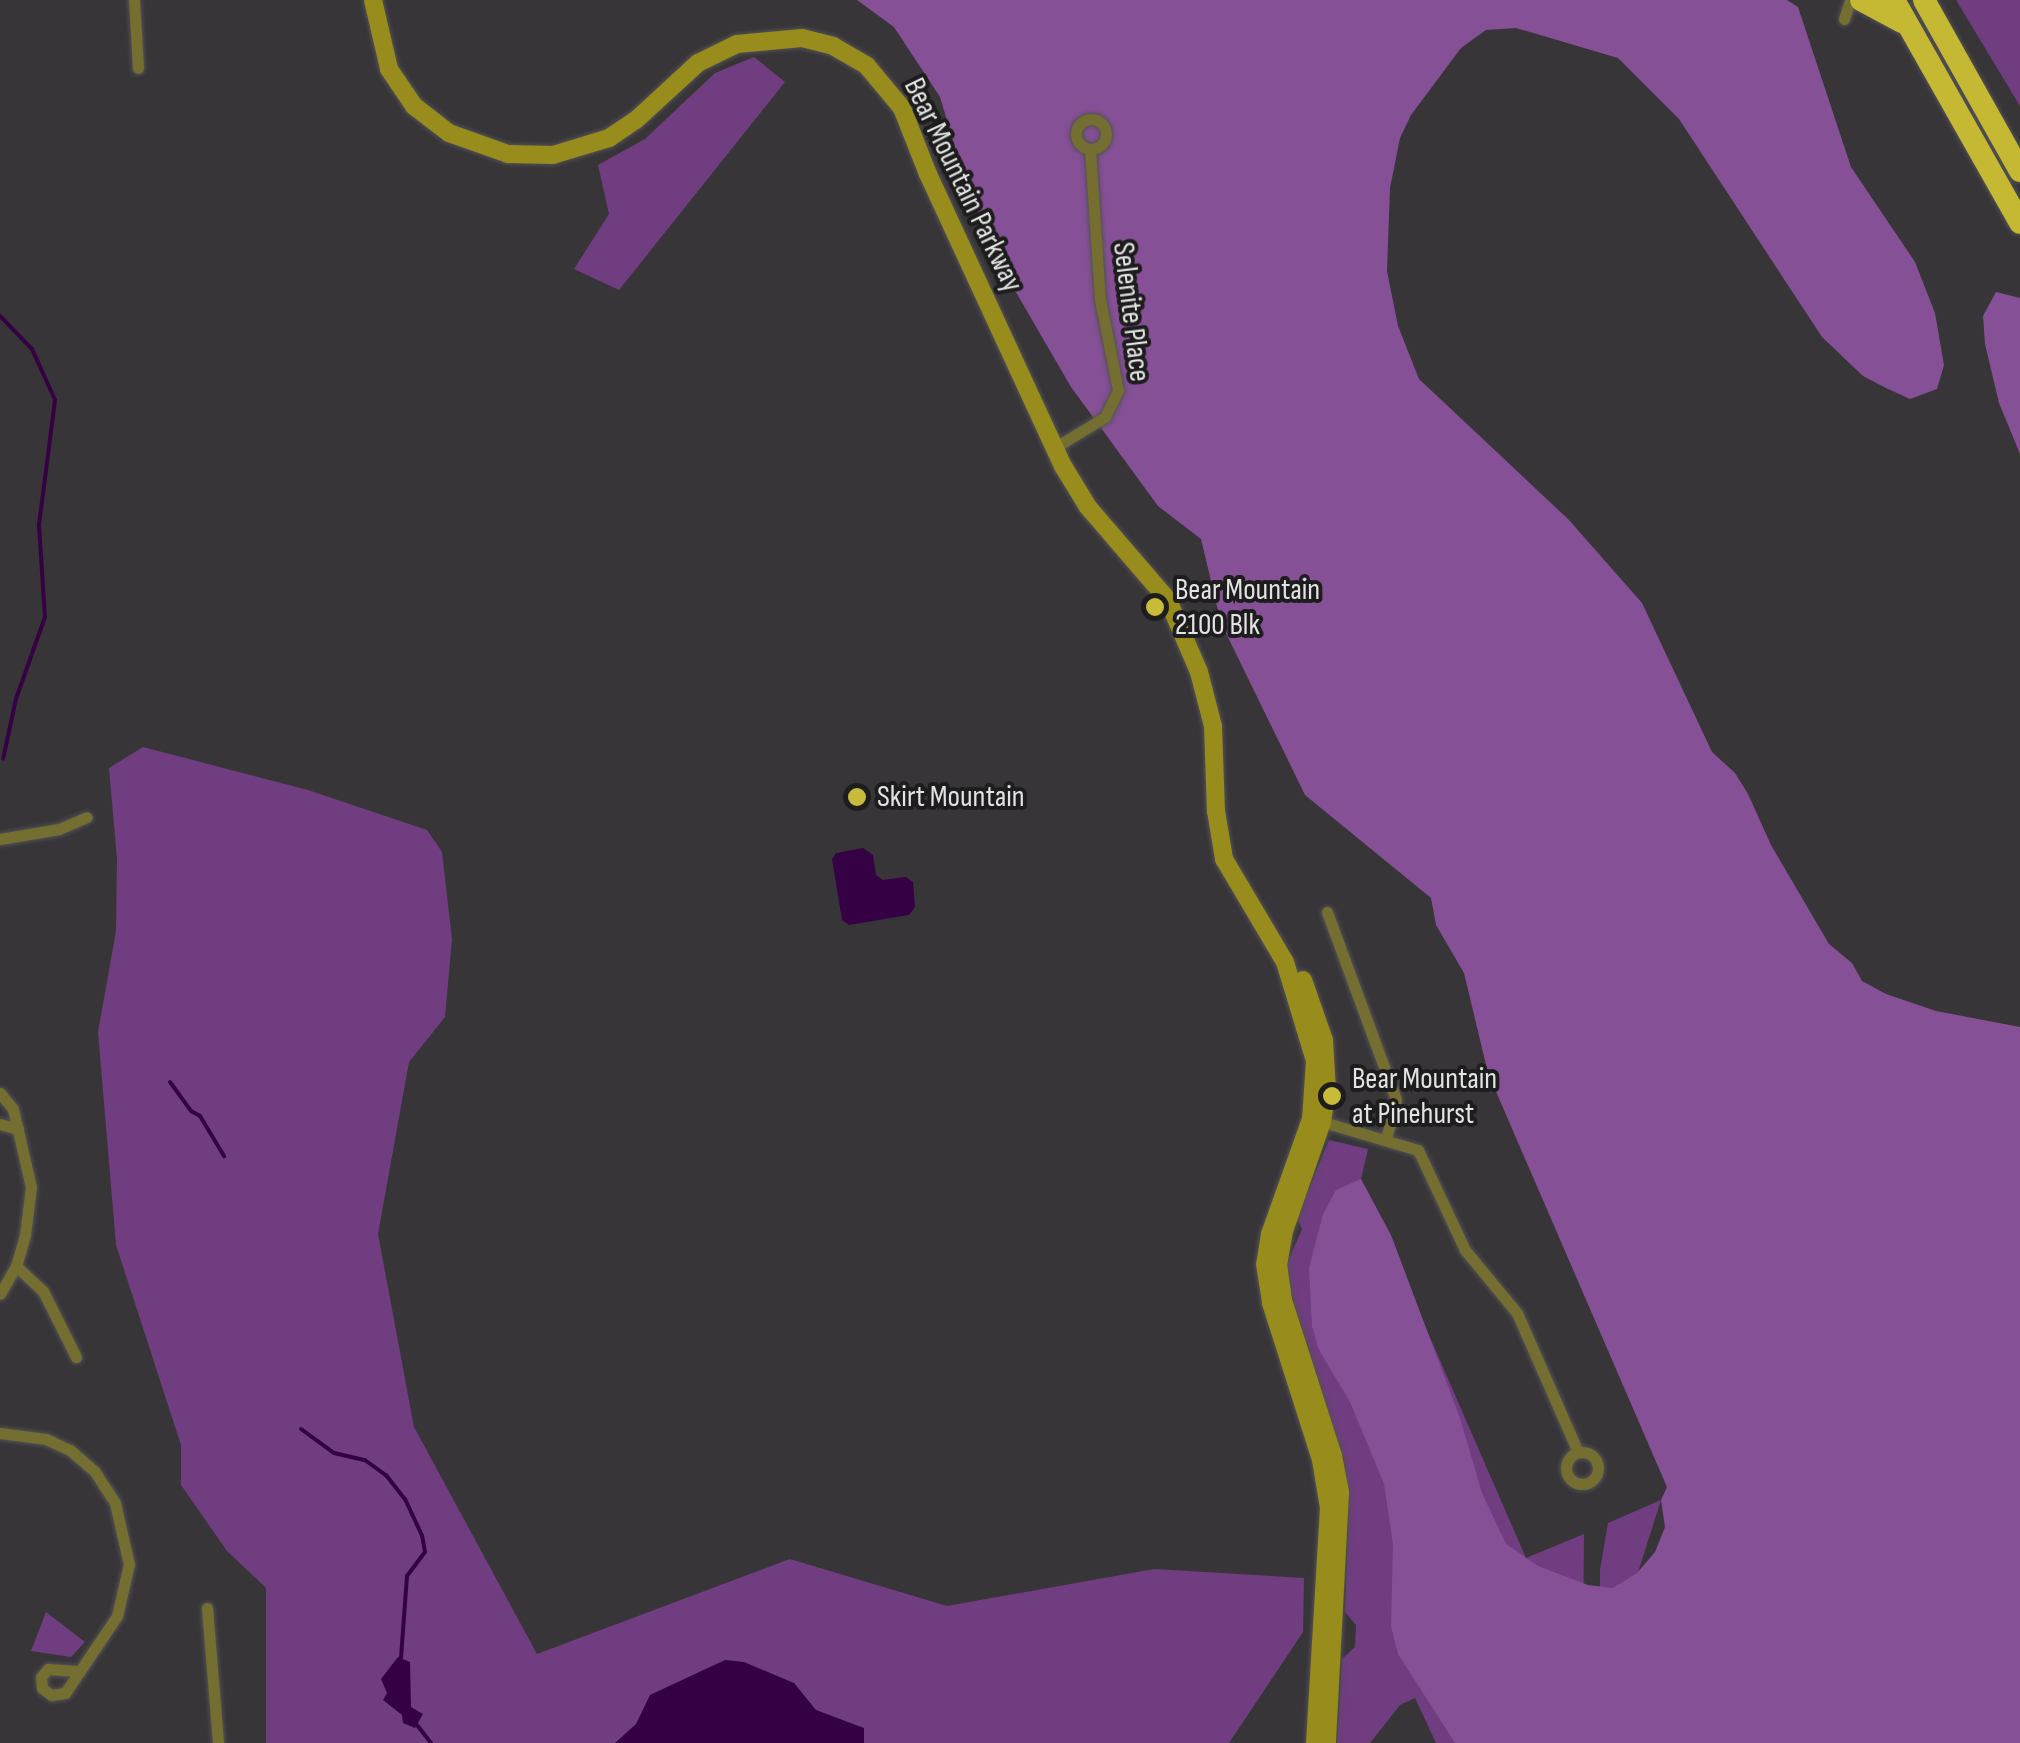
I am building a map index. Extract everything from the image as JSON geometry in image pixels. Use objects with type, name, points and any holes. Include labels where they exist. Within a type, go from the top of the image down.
[{"type":"highway","points":[[1861,0],[1890,12],[1908,27]]},
{"type":"highway","points":[[1894,0],[2020,224]]},
{"type":"highway","points":[[1920,0],[2020,171]]},
{"type":"street","points":[[134,0],[138,68]]},
{"type":"street","name":"Bear Mountain Parkway","points":[[373,0],[389,69],[414,106],[467,142],[519,155],[562,154],[609,138],[636,120],[698,63],[737,44],[802,38],[849,54],[881,80],[902,108],[928,174],[1054,448],[1088,507],[1156,582],[1179,622],[1213,726],[1220,839],[1277,927],[1311,1002],[1327,1057],[1316,1120],[1278,1264],[1284,1300],[1333,1456],[1340,1493],[1341,1545],[1328,1743]]},
{"type":"street","points":[[1844,19],[1850,0]]},
{"type":"street","name":"Selenite Place","points":[[1054,448],[1106,417],[1118,390],[1102,313],[1090,149]]},
{"type":"street","points":[[0,839],[60,830],[87,817]]},
{"type":"street","points":[[1327,912],[1396,1100],[1386,1139]]},
{"type":"street","points":[[0,1093],[10,1100],[31,1186],[25,1235],[16,1266],[0,1294]]},
{"type":"street","points":[[1316,1120],[1411,1146],[1423,1156],[1465,1250],[1517,1313],[1578,1452]]},
{"type":"street","name":"Bear Mountain Parkway","points":[[1315,1743],[1329,1508],[1321,1460],[1271,1304],[1265,1264],[1270,1234],[1316,1120]]},
{"type":"street","points":[[0,1124],[18,1128]]},
{"type":"street","points":[[16,1266],[35,1278],[44,1291],[76,1357]]},
{"type":"street","points":[[0,1433],[46,1438],[70,1450],[95,1472],[115,1504],[129,1564],[126,1592],[102,1641],[76,1671]]},
{"type":"street","points":[[207,1608],[218,1743]]},
{"type":"shaded area","points":[[857,0],[1787,0],[1798,7],[1851,167],[1915,262],[1935,313],[1944,365],[1937,389],[1910,399],[1863,376],[1822,337],[1679,119],[1618,58],[1516,28],[1486,30],[1461,48],[1411,115],[1400,138],[1390,188],[1387,271],[1398,326],[1419,379],[1569,520],[1642,603],[1712,752],[1735,773],[1748,794],[1771,845],[1829,944],[1852,963],[1862,981],[1886,994],[1936,1011],[2020,1027],[2020,1743],[1455,1743],[1398,1654],[1391,1626],[1393,1544],[1384,1484],[1350,1402],[1319,1350],[1312,1326],[1309,1268],[1323,1214],[1336,1190],[1361,1179],[1391,1235],[1460,1418],[1482,1493],[1506,1544],[1538,1566],[1588,1585],[1613,1588],[1637,1573],[1655,1552],[1665,1527],[1661,1500],[1667,1487],[1488,1073],[1464,973],[1436,925],[1431,898],[1305,795],[1221,623],[1201,539],[1158,506],[1071,387],[995,256],[963,174],[940,97],[894,27]]},
{"type":"shaded area","points":[[1956,0],[2020,0],[2020,106]]},
{"type":"shaded area","points":[[754,57],[785,82],[619,290],[574,269],[609,214],[598,165],[645,139],[715,73]]},
{"type":"shaded area","points":[[1996,292],[2020,298],[2020,454],[1999,403],[1985,344],[1983,316]]},
{"type":"shaded area","points":[[143,747],[308,790],[427,830],[442,852],[452,939],[445,1017],[409,1062],[378,1234],[414,1427],[537,1654],[790,1559],[947,1606],[1154,1569],[1304,1578],[1303,1632],[1229,1743],[266,1743],[266,1588],[227,1551],[181,1485],[181,1445],[116,1245],[98,1032],[116,931],[117,859],[109,768]]},
{"type":"shaded area","points":[[863,848],[873,855],[876,875],[883,880],[906,877],[913,882],[915,907],[909,915],[849,925],[842,920],[832,859],[836,853]]},
{"type":"shaded area","points":[[1329,1140],[1368,1149],[1361,1179],[1526,1558],[1584,1534],[1582,1743],[1436,1743],[1415,1698],[1400,1705],[1370,1743],[1337,1743],[1342,1659],[1355,1647],[1356,1625],[1345,1612],[1349,1499],[1342,1455],[1291,1293],[1287,1263],[1302,1229],[1297,1218]]},
{"type":"shaded area","points":[[1661,1500],[1627,1607],[1600,1601],[1600,1570],[1608,1523]]},
{"type":"shaded area","points":[[46,1612],[85,1642],[71,1657],[31,1651]]},
{"type":"shaded area","points":[[398,1657],[410,1662],[411,1707],[423,1714],[415,1728],[403,1723],[402,1715],[383,1700],[387,1693],[381,1679]]},
{"type":"shaded area","points":[[725,1660],[744,1662],[794,1683],[816,1710],[864,1728],[864,1743],[615,1743],[636,1724],[650,1695]]},
{"type":"waterway","points":[[0,316],[32,349],[55,400],[39,525],[45,617],[16,699],[3,759]]},
{"type":"waterway","points":[[170,1082],[191,1111],[200,1116],[224,1156]]},
{"type":"waterway","points":[[301,1429],[334,1453],[365,1460],[386,1475],[405,1499],[422,1535],[425,1552],[407,1576],[401,1658]]},
{"type":"waterway","points":[[417,1725],[431,1743]]},
{"type":"place","name":"Bear Mountain 2100 Blk","points":[[1155,607]]},
{"type":"place","name":"Skirt Mountain","points":[[857,797]]},
{"type":"place","name":"Bear Mountain at Pinehurst","points":[[1332,1096]]}]
